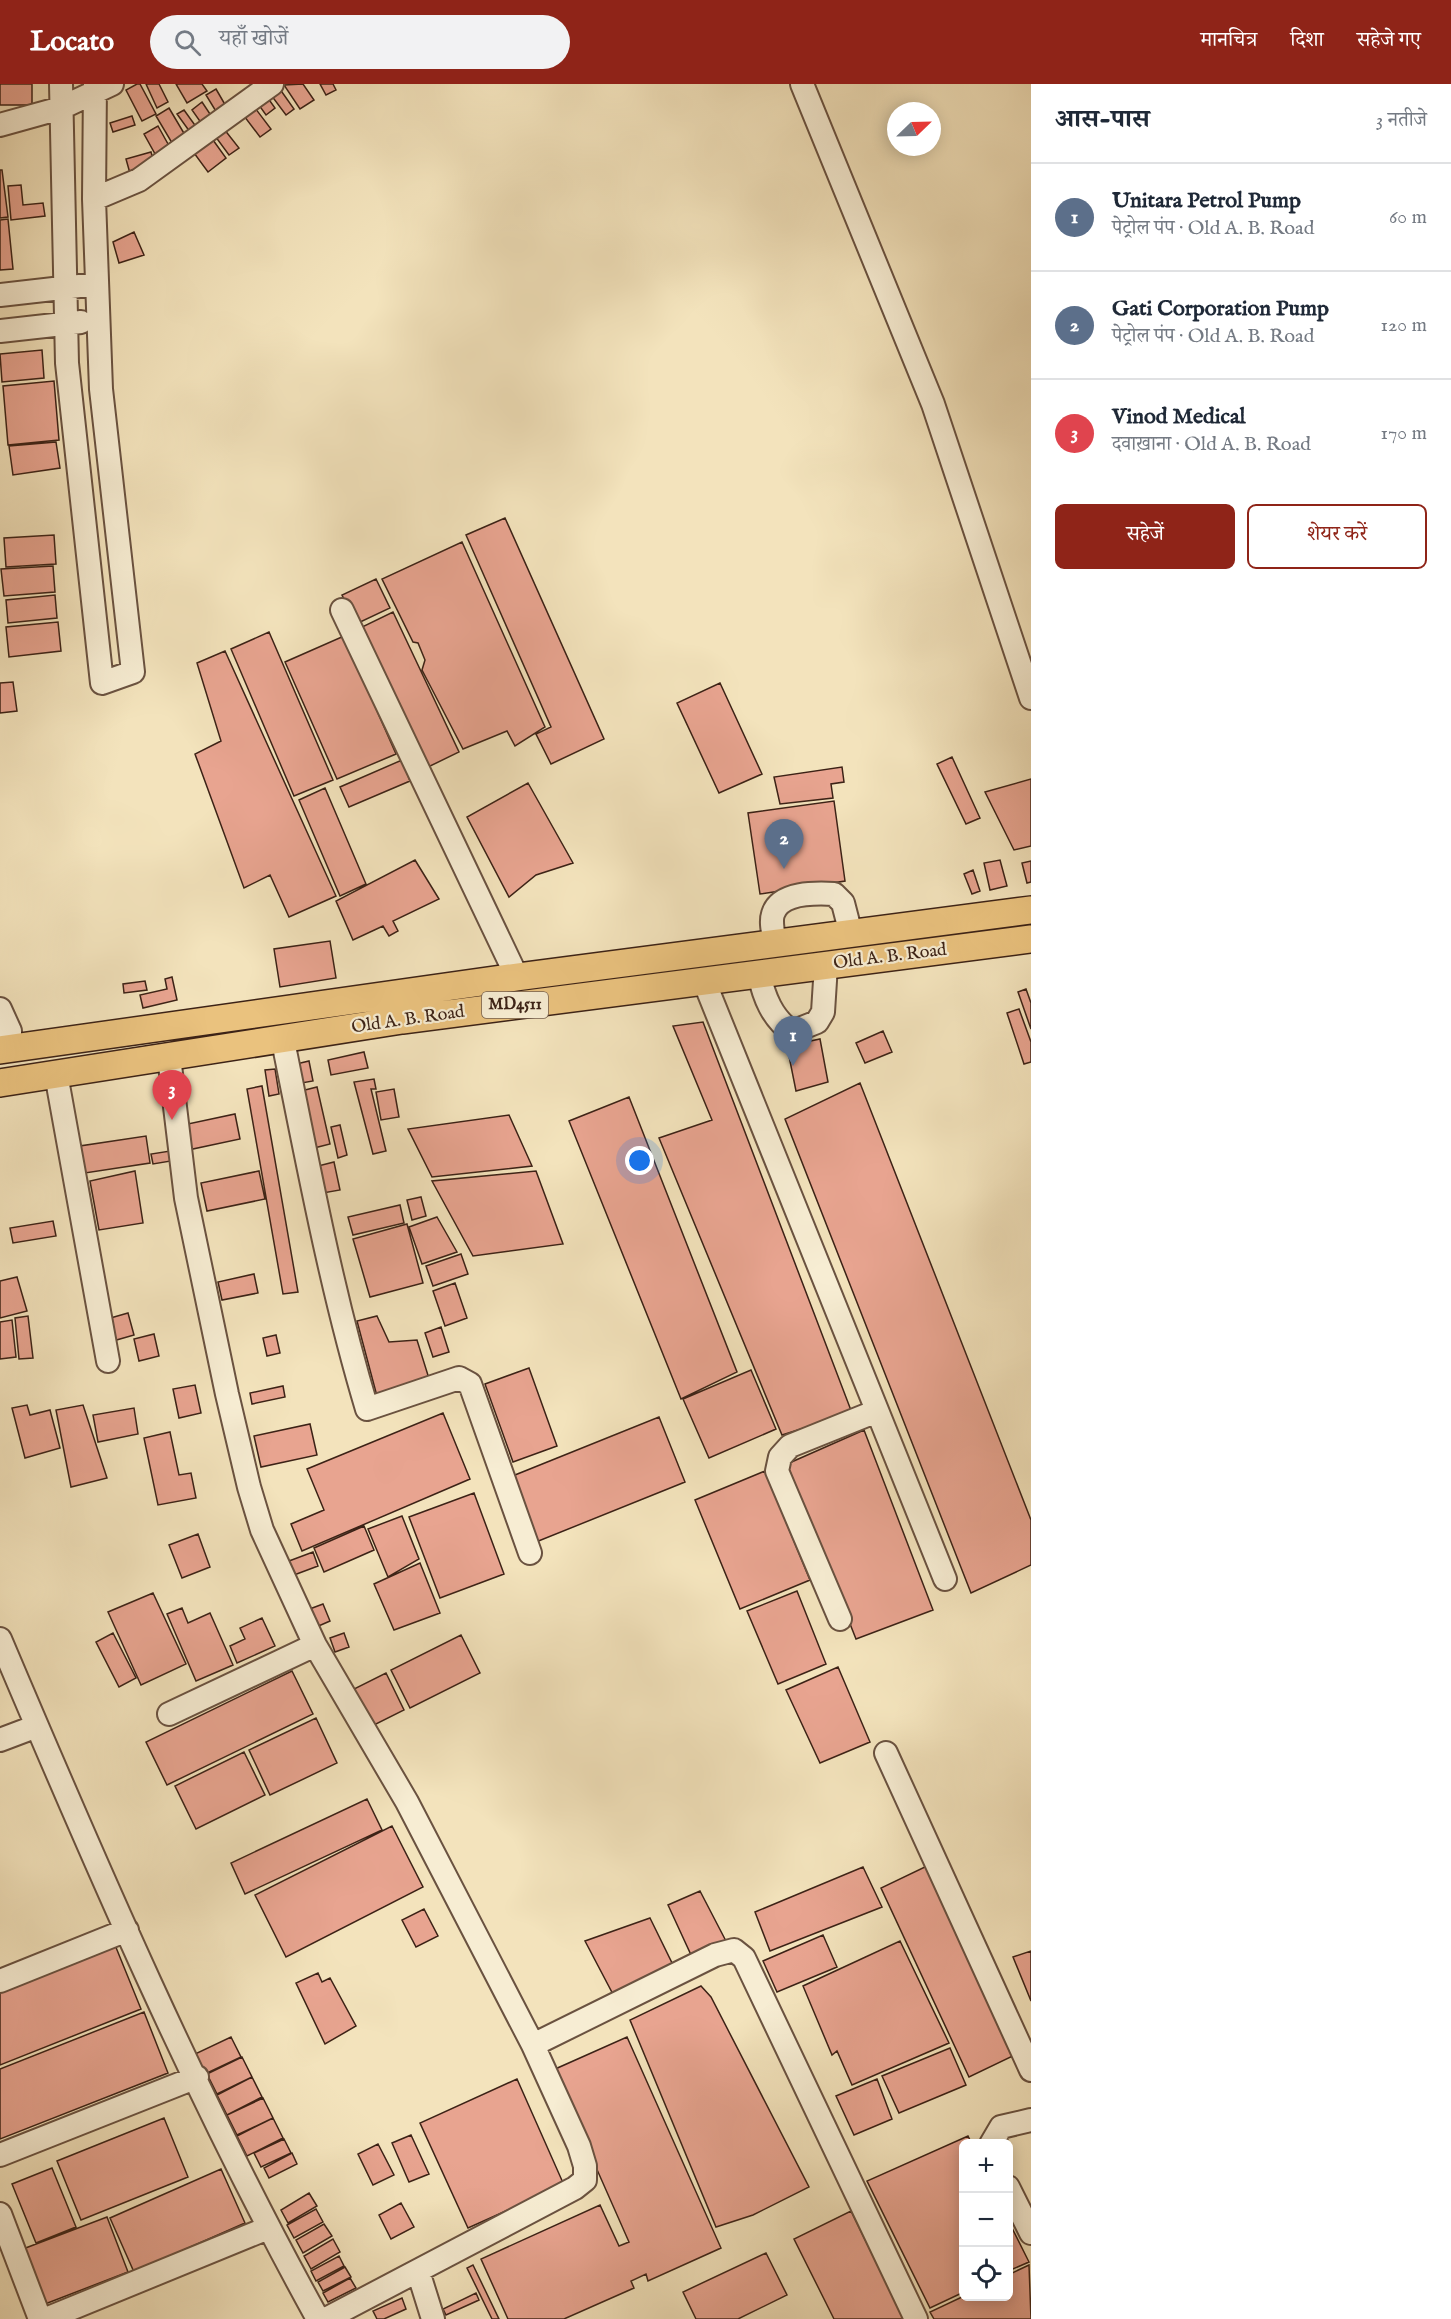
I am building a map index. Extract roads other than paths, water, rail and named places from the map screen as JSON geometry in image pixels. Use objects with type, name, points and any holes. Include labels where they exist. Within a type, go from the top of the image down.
[{"type":"main road","name":"Old A. B. Road","points":[[5,1049],[517,977],[1031,910]]},
{"type":"main road","name":"Old A. B. Road","points":[[0,1083],[283,1041],[402,1020],[1031,939]]},
{"type":"street","points":[[61,84],[67,363],[102,683],[134,672],[101,389],[94,199],[101,87]]},
{"type":"street","points":[[94,199],[139,180],[272,84]]},
{"type":"street","points":[[802,84],[933,404],[1031,698]]},
{"type":"street","points":[[0,124],[61,108],[101,87]]},
{"type":"street","points":[[0,295],[97,284]]},
{"type":"street","points":[[0,331],[98,321]]},
{"type":"street","points":[[342,610],[517,977]]},
{"type":"street","points":[[775,944],[773,914],[778,907],[789,898],[819,893],[834,894],[843,903],[851,934]]},
{"type":"street","points":[[759,974],[770,1009],[779,1023],[792,1032],[817,1022],[823,1012],[826,966]]},
{"type":"street","points":[[704,981],[945,1579]]},
{"type":"street","points":[[0,1009],[10,1031],[5,1049]]},
{"type":"street","points":[[283,1041],[311,1178],[356,1373],[367,1409],[459,1378],[470,1384],[530,1552]]},
{"type":"street","points":[[169,1057],[186,1198],[249,1487],[262,1530],[315,1645],[407,1802],[533,2045],[579,2146],[585,2166],[585,2180],[575,2188],[326,2319]]},
{"type":"street","points":[[56,1074],[108,1360]]},
{"type":"street","points":[[840,1618],[777,1471],[780,1457],[790,1446],[877,1411]]},
{"type":"street","points":[[0,1639],[127,1930],[196,2078],[268,2228],[318,2319]]},
{"type":"street","points":[[169,1714],[315,1645]]},
{"type":"street","points":[[0,1740],[37,1726]]},
{"type":"street","points":[[886,1753],[1031,2070]]},
{"type":"street","points":[[0,1981],[127,1930]]},
{"type":"street","points":[[533,2045],[715,1955],[734,1950],[744,1958],[916,2319]]},
{"type":"street","points":[[0,2155],[196,2078]]},
{"type":"street","points":[[994,2139],[1001,2127],[1031,2120]]},
{"type":"street","points":[[1011,2193],[1031,2233]]},
{"type":"street","points":[[0,2214],[40,2319]]},
{"type":"street","points":[[46,2319],[268,2228]]},
{"type":"street","points":[[418,2271],[433,2319]]},
{"type":"place","name":"Gati Corporation Pump","points":[[784,869]]},
{"type":"place","name":"Unitara Petrol Pump","points":[[793,1066]]},
{"type":"place","name":"Vinod Medical","points":[[172,1120]]}]
